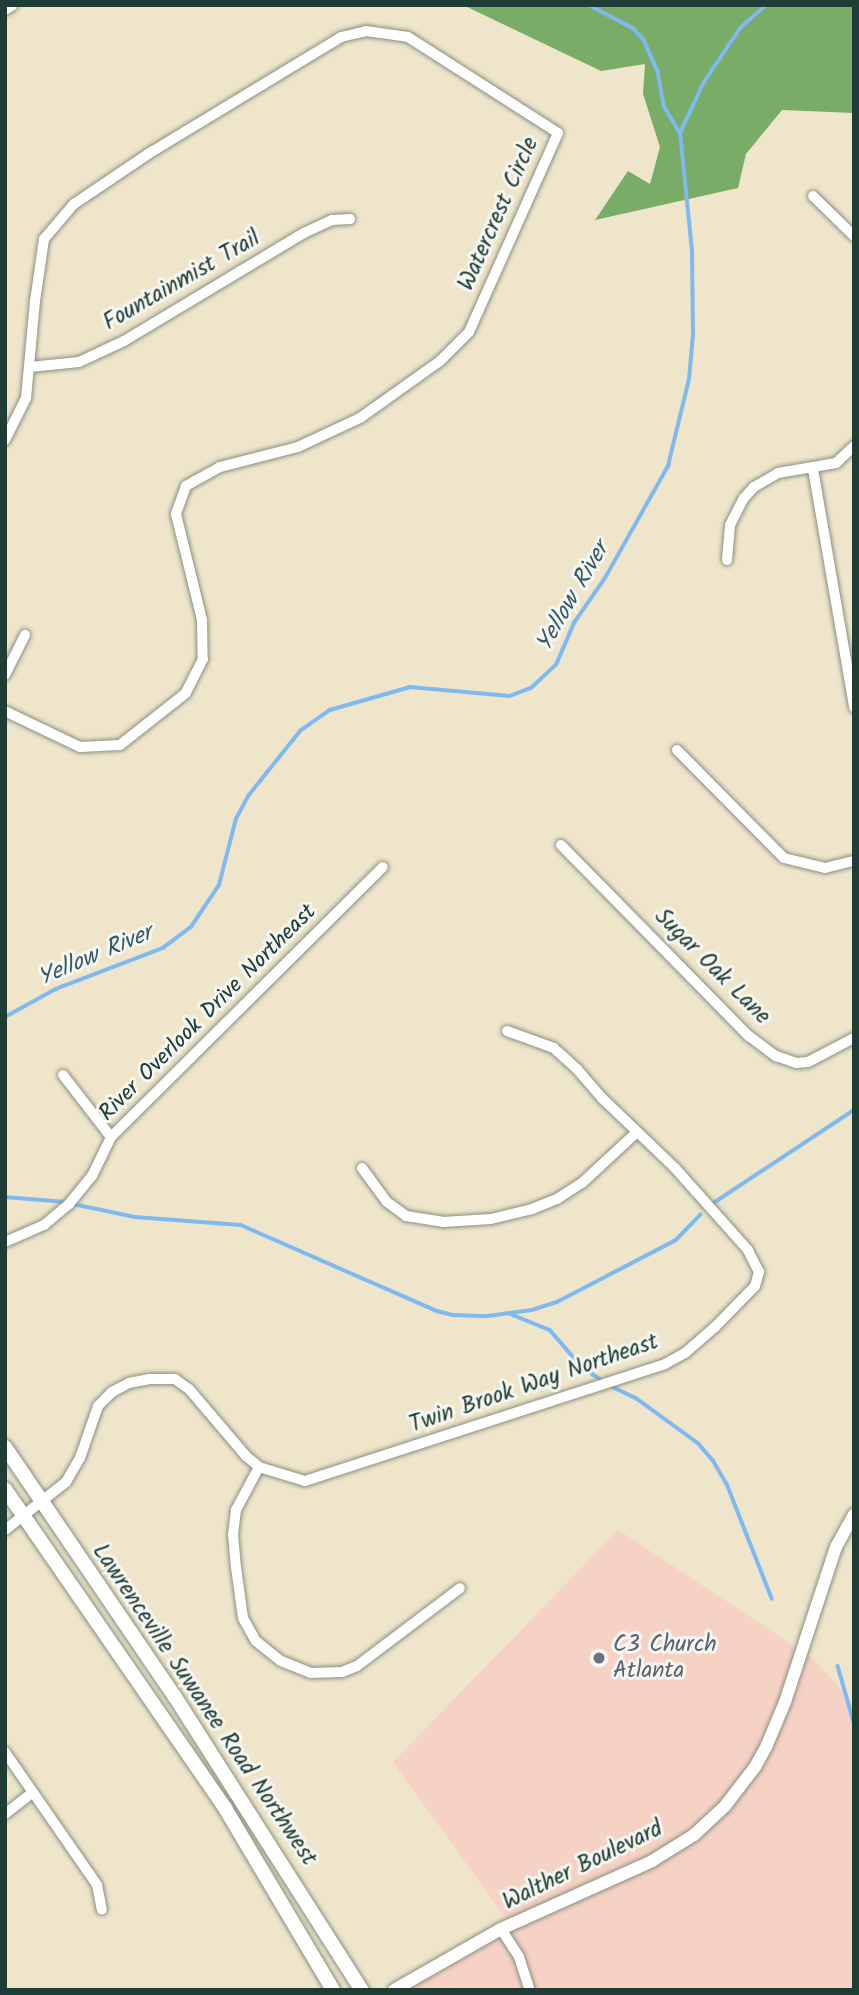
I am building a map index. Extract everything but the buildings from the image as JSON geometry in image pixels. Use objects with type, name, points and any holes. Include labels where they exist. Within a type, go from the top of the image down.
[{"type":"main road","name":"Lawrenceville Suwanee Road Northwest","points":[[5,1447],[175,1697],[362,1990]]},
{"type":"main road","name":"Lawrenceville Suwanee Road Northwest","points":[[5,1489],[22,1518],[225,1808],[332,1990]]},
{"type":"street","points":[[5,10],[13,5]]},
{"type":"street","name":"Watercrest Circle","points":[[5,440],[26,398],[34,301],[44,239],[74,204],[148,153],[341,37],[366,31],[408,37],[558,133],[469,332],[440,361],[360,418],[298,447],[220,467],[186,486],[176,514],[201,620],[203,660],[186,693],[120,745],[80,747],[5,711]]},
{"type":"street","points":[[813,196],[854,236]]},
{"type":"street","name":"Fountainmist Trail","points":[[30,367],[79,362],[90,357],[124,341],[304,233],[332,220],[351,219]]},
{"type":"street","points":[[727,560],[730,525],[744,498],[754,487],[778,473],[836,463],[854,446]]},
{"type":"street","points":[[813,469],[854,707]]},
{"type":"street","points":[[5,675],[25,635]]},
{"type":"street","points":[[677,750],[784,858],[825,868],[854,861]]},
{"type":"street","name":"Sugar Oak Lane","points":[[561,845],[749,1037],[776,1056],[796,1063],[808,1062],[854,1038]]},
{"type":"street","name":"River Overlook Drive Northeast","points":[[5,1242],[44,1225],[69,1203],[92,1177],[111,1138],[383,867]]},
{"type":"street","name":"Twin Brook Way Northeast","points":[[5,1530],[42,1504],[66,1482],[80,1458],[98,1406],[112,1392],[129,1383],[150,1378],[174,1379],[189,1389],[246,1456],[260,1467],[305,1481],[665,1364],[685,1353],[715,1328],[755,1286],[760,1272],[748,1250],[675,1168],[554,1048],[507,1031]]},
{"type":"street","points":[[63,1075],[111,1138]]},
{"type":"street","points":[[362,1168],[387,1202],[406,1216],[443,1222],[491,1219],[532,1209],[557,1199],[582,1183],[637,1132]]},
{"type":"street","points":[[260,1467],[236,1510],[233,1534],[236,1567],[243,1618],[256,1642],[281,1661],[311,1673],[342,1672],[358,1666],[460,1588]]},
{"type":"street","name":"Walther Boulevard","points":[[394,1990],[501,1928],[652,1861],[694,1835],[725,1806],[755,1767],[767,1745],[836,1547],[854,1515]]},
{"type":"street","points":[[5,1752],[97,1885],[102,1910]]},
{"type":"street","points":[[5,1814],[32,1793]]},
{"type":"street","points":[[501,1928],[519,1957],[530,1990]]},
{"type":"shaded area","points":[[618,1530],[813,1658],[854,1704],[854,1990],[388,1990],[512,1927],[393,1762]]},
{"type":"green space","points":[[463,5],[854,5],[854,113],[782,110],[746,154],[738,188],[595,220],[628,171],[650,184],[660,147],[643,94],[645,64],[601,71]]},
{"type":"waterway","points":[[589,5],[633,28],[644,40],[658,71],[664,106],[680,133]]},
{"type":"waterway","name":"Yellow River","points":[[5,1017],[56,989],[163,948],[191,927],[219,885],[236,819],[249,795],[300,731],[330,710],[410,687],[510,696],[531,688],[556,665],[574,623],[605,578],[668,466],[689,379],[693,334],[692,251],[680,133],[704,82],[741,27],[766,5]]},
{"type":"waterway","points":[[715,1202],[854,1110]]},
{"type":"waterway","points":[[5,1197],[66,1202]]},
{"type":"waterway","points":[[73,1204],[135,1217],[241,1225],[437,1311],[453,1315],[487,1316],[532,1310],[557,1302],[676,1240],[700,1215]]},
{"type":"waterway","points":[[508,1313],[550,1330],[582,1367],[603,1381]]},
{"type":"waterway","points":[[609,1385],[636,1398],[698,1443],[713,1460],[727,1484],[772,1598]]},
{"type":"waterway","points":[[838,1666],[854,1722]]},
{"type":"place","name":"C3 Church Atlanta","points":[[599,1658]]}]
